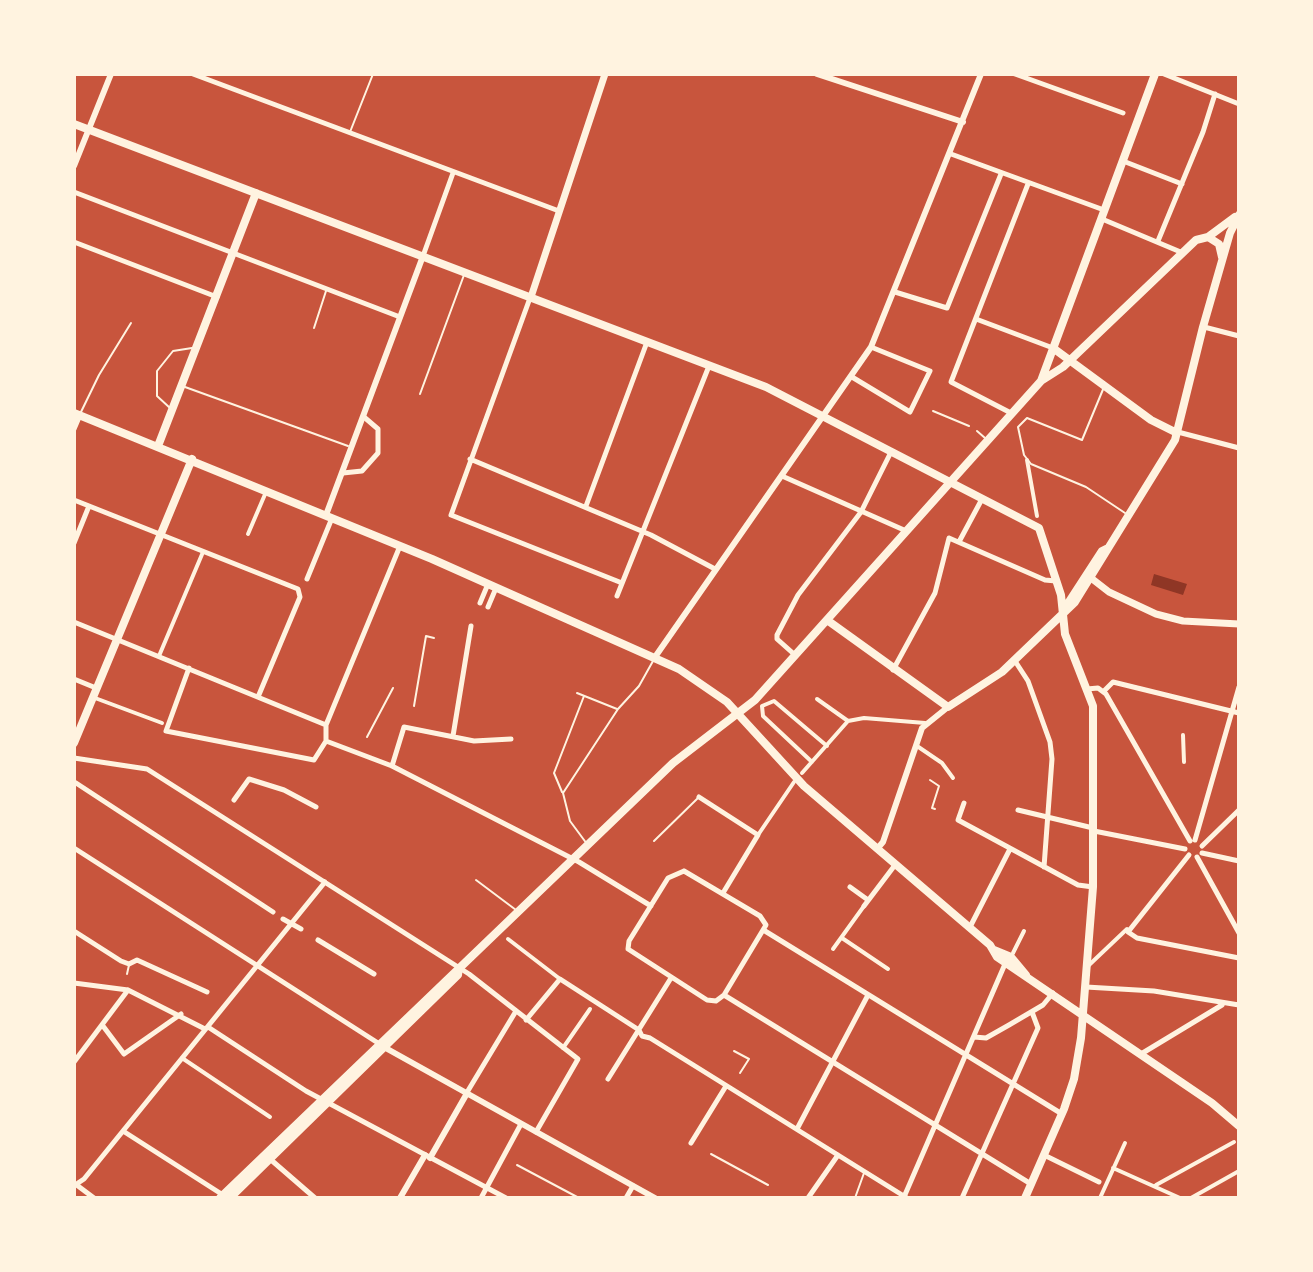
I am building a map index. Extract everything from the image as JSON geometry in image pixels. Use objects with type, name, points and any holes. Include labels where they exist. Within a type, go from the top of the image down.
[{"type":"main road","points":[[531,297],[605,74]]},
{"type":"main road","points":[[1041,381],[1155,74]]},
{"type":"main road","points":[[74,124],[766,387],[1039,528],[1057,581],[1065,634],[1090,703],[1093,887],[1077,1067],[1062,1114],[1025,1198]]},
{"type":"main road","points":[[158,446],[184,387],[256,193]]},
{"type":"main road","points":[[225,1197],[270,1159],[381,1045],[458,975],[459,968],[517,911],[576,860],[587,845],[673,763],[738,713],[796,656],[904,530],[1041,381],[1052,376],[1196,240],[1208,237],[1239,214]]},
{"type":"main road","points":[[827,620],[948,707],[1015,660],[1063,612],[1131,516],[1171,444],[1223,258],[1239,214]]},
{"type":"main road","points":[[1208,237],[1219,244],[1223,258]]},
{"type":"main road","points":[[1053,348],[1104,386],[1176,432]]},
{"type":"main road","points":[[77,414],[329,516],[655,657],[720,695],[804,786],[994,950],[1005,964],[1053,993],[1217,1107],[1239,1126]]},
{"type":"main road","points":[[74,743],[192,459]]},
{"type":"main road","points":[[1087,575],[1109,592],[1156,614],[1183,621],[1239,624]]},
{"type":"main road","points":[[994,950],[1011,957],[1026,975]]},
{"type":"main road","points":[[225,1197],[285,1130],[324,1101]]},
{"type":"street","points":[[74,166],[111,74]]},
{"type":"street","points":[[193,74],[560,211]]},
{"type":"street","points":[[817,74],[963,122]]},
{"type":"street","points":[[655,657],[871,347],[981,74]]},
{"type":"street","points":[[1015,74],[1123,113]]},
{"type":"street","points":[[1164,74],[1239,104]]},
{"type":"street","points":[[1158,241],[1215,94]]},
{"type":"street","points":[[951,154],[1103,215],[1183,253]]},
{"type":"street","points":[[1123,161],[1182,184]]},
{"type":"street","points":[[307,579],[453,173]]},
{"type":"street","points":[[895,292],[947,308],[1001,174]]},
{"type":"street","points":[[1011,413],[951,382],[1028,184]]},
{"type":"street","points":[[74,192],[400,317]]},
{"type":"street","points":[[74,242],[217,297]]},
{"type":"street","points":[[531,297],[451,515],[622,583]]},
{"type":"street","points":[[976,319],[1053,348]]},
{"type":"street","points":[[1203,327],[1239,336]]},
{"type":"street","points":[[586,506],[647,342]]},
{"type":"street","points":[[852,377],[909,415],[930,371],[871,347]]},
{"type":"street","points":[[617,596],[709,366]]},
{"type":"street","points":[[74,429],[77,414]]},
{"type":"street","points":[[343,473],[362,471],[374,460],[380,447],[378,429],[364,417]]},
{"type":"street","points":[[1176,432],[1239,448]]},
{"type":"street","points":[[796,656],[777,639],[777,635],[798,595],[861,512],[891,452]]},
{"type":"street","points":[[470,459],[571,499],[715,569]]},
{"type":"street","points":[[1027,460],[1037,516]]},
{"type":"street","points":[[782,476],[904,530]]},
{"type":"street","points":[[248,534],[266,490]]},
{"type":"street","points":[[960,540],[982,498]]},
{"type":"street","points":[[74,500],[294,587],[300,595],[258,697]]},
{"type":"street","points":[[74,543],[89,506]]},
{"type":"street","points":[[893,670],[935,593],[949,538],[960,540],[1045,580],[1057,581]]},
{"type":"street","points":[[189,668],[166,731],[314,760],[326,741],[326,725],[400,546]]},
{"type":"street","points":[[159,656],[204,550]]},
{"type":"street","points":[[480,603],[492,586]]},
{"type":"street","points":[[488,607],[492,586]]},
{"type":"street","points":[[74,622],[326,725]]},
{"type":"street","points":[[453,736],[471,626]]},
{"type":"street","points":[[470,638],[478,629]]},
{"type":"street","points":[[1015,660],[1028,681],[1050,742],[1044,867]]},
{"type":"street","points":[[74,679],[162,723]]},
{"type":"street","points":[[1087,690],[1104,691],[1113,682],[1239,713]]},
{"type":"street","points":[[1087,966],[1095,963],[1127,929],[1187,852],[1239,687]]},
{"type":"street","points":[[1104,691],[1200,852],[1239,933]]},
{"type":"street","points":[[817,699],[848,721]]},
{"type":"street","points":[[812,762],[763,716],[762,706],[774,701],[827,746]]},
{"type":"street","points":[[877,849],[883,842],[925,723],[948,707]]},
{"type":"street","points":[[802,773],[848,721],[864,718],[925,723]]},
{"type":"street","points":[[392,766],[404,727],[411,724],[474,741],[511,739]]},
{"type":"street","points":[[1183,735],[1184,762]]},
{"type":"street","points":[[326,741],[362,752],[392,766],[576,860],[651,906]]},
{"type":"street","points":[[915,745],[942,763],[953,778]]},
{"type":"street","points":[[74,758],[143,767],[459,968],[578,1059],[536,1132]]},
{"type":"street","points":[[234,800],[249,779],[284,790],[316,807]]},
{"type":"street","points":[[723,893],[794,782]]},
{"type":"street","points":[[76,783],[273,912]]},
{"type":"street","points":[[699,797],[758,835]]},
{"type":"street","points":[[964,803],[958,820],[1080,886],[1093,887]]},
{"type":"street","points":[[1018,810],[1187,852],[1239,861]]},
{"type":"street","points":[[1200,852],[1239,810]]},
{"type":"street","points":[[222,817],[226,811]]},
{"type":"street","points":[[74,848],[381,1045],[655,1198]]},
{"type":"street","points":[[969,928],[1010,849]]},
{"type":"street","points":[[833,949],[896,864]]},
{"type":"street","points":[[765,931],[724,995],[716,1001],[707,1000],[628,949],[629,941],[668,878],[678,872],[690,873],[760,916],[765,931],[1062,1114]]},
{"type":"street","points":[[94,1198],[76,1183],[123,1131],[325,882]]},
{"type":"street","points":[[850,887],[866,903]]},
{"type":"street","points":[[283,919],[301,929]]},
{"type":"street","points":[[1127,929],[1137,938],[1239,958]]},
{"type":"street","points":[[74,931],[129,964],[137,960],[207,992]]},
{"type":"street","points":[[1013,953],[1024,931]]},
{"type":"street","points":[[842,938],[888,969]]},
{"type":"street","points":[[508,939],[560,979],[639,1030],[642,1036],[730,1086],[905,1197],[1005,964]]},
{"type":"street","points":[[318,940],[374,974]]},
{"type":"street","points":[[822,967],[826,960]]},
{"type":"street","points":[[608,1079],[671,978]]},
{"type":"street","points":[[526,1020],[560,979]]},
{"type":"street","points":[[74,983],[125,987],[181,1014],[324,1101],[506,1198]]},
{"type":"street","points":[[74,1062],[103,1026],[125,987]]},
{"type":"street","points":[[1085,987],[1154,991],[1222,1005],[1239,1005]]},
{"type":"street","points":[[974,1037],[986,1038],[1043,1005],[1053,993]]},
{"type":"street","points":[[724,995],[1031,1184]]},
{"type":"street","points":[[797,1129],[868,995]]},
{"type":"street","points":[[219,1001],[225,1005]]},
{"type":"street","points":[[1141,1054],[1222,1005]]},
{"type":"street","points":[[563,1048],[590,1009]]},
{"type":"street","points":[[400,1198],[516,1011]]},
{"type":"street","points":[[962,1198],[1038,1026],[1032,1012]]},
{"type":"street","points":[[103,1026],[124,1054],[181,1014]]},
{"type":"street","points":[[182,1058],[270,1117]]},
{"type":"street","points":[[694,1144],[730,1086]]},
{"type":"street","points":[[481,1198],[506,1159],[521,1124]]},
{"type":"street","points":[[123,1131],[225,1197]]},
{"type":"street","points":[[1156,1185],[1234,1142]]},
{"type":"street","points":[[1100,1198],[1102,1184],[1125,1143]]},
{"type":"street","points":[[808,1198],[838,1155]]},
{"type":"street","points":[[1044,1155],[1102,1184]]},
{"type":"street","points":[[270,1159],[315,1198]]},
{"type":"street","points":[[1113,1168],[1179,1197]]},
{"type":"street","points":[[1191,1198],[1239,1171]]},
{"type":"street","points":[[626,1198],[633,1186]]},
{"type":"lane","points":[[350,134],[373,74]]},
{"type":"lane","points":[[420,394],[465,272]]},
{"type":"lane","points":[[314,328],[327,289]]},
{"type":"lane","points":[[77,414],[131,323]]},
{"type":"lane","points":[[173,410],[157,396],[157,371],[173,351],[185,347],[197,350]]},
{"type":"lane","points":[[1104,386],[1082,440],[1027,418],[1019,422],[1027,460],[1086,487],[1131,516]]},
{"type":"lane","points":[[184,387],[353,448]]},
{"type":"lane","points":[[933,411],[969,426]]},
{"type":"lane","points":[[977,431],[987,440]]},
{"type":"lane","points":[[414,706],[426,636],[434,638]]},
{"type":"lane","points":[[460,645],[468,647]]},
{"type":"lane","points":[[563,793],[618,709],[639,686],[655,657]]},
{"type":"lane","points":[[367,737],[393,688]]},
{"type":"lane","points":[[577,693],[618,709]]},
{"type":"lane","points":[[584,696],[554,773],[570,821],[587,845]]},
{"type":"lane","points":[[930,780],[939,786],[932,808],[935,809]]},
{"type":"lane","points":[[654,841],[699,797]]},
{"type":"lane","points":[[476,880],[517,911]]},
{"type":"lane","points":[[127,974],[129,964]]},
{"type":"lane","points":[[734,1051],[749,1059],[740,1073]]},
{"type":"lane","points":[[711,1154],[768,1185]]},
{"type":"lane","points":[[517,1165],[579,1198]]},
{"type":"lane","points":[[855,1198],[865,1172]]},
{"type":"shaded area","points":[[1154,574],[1187,584],[1183,595],[1151,585]]}]
